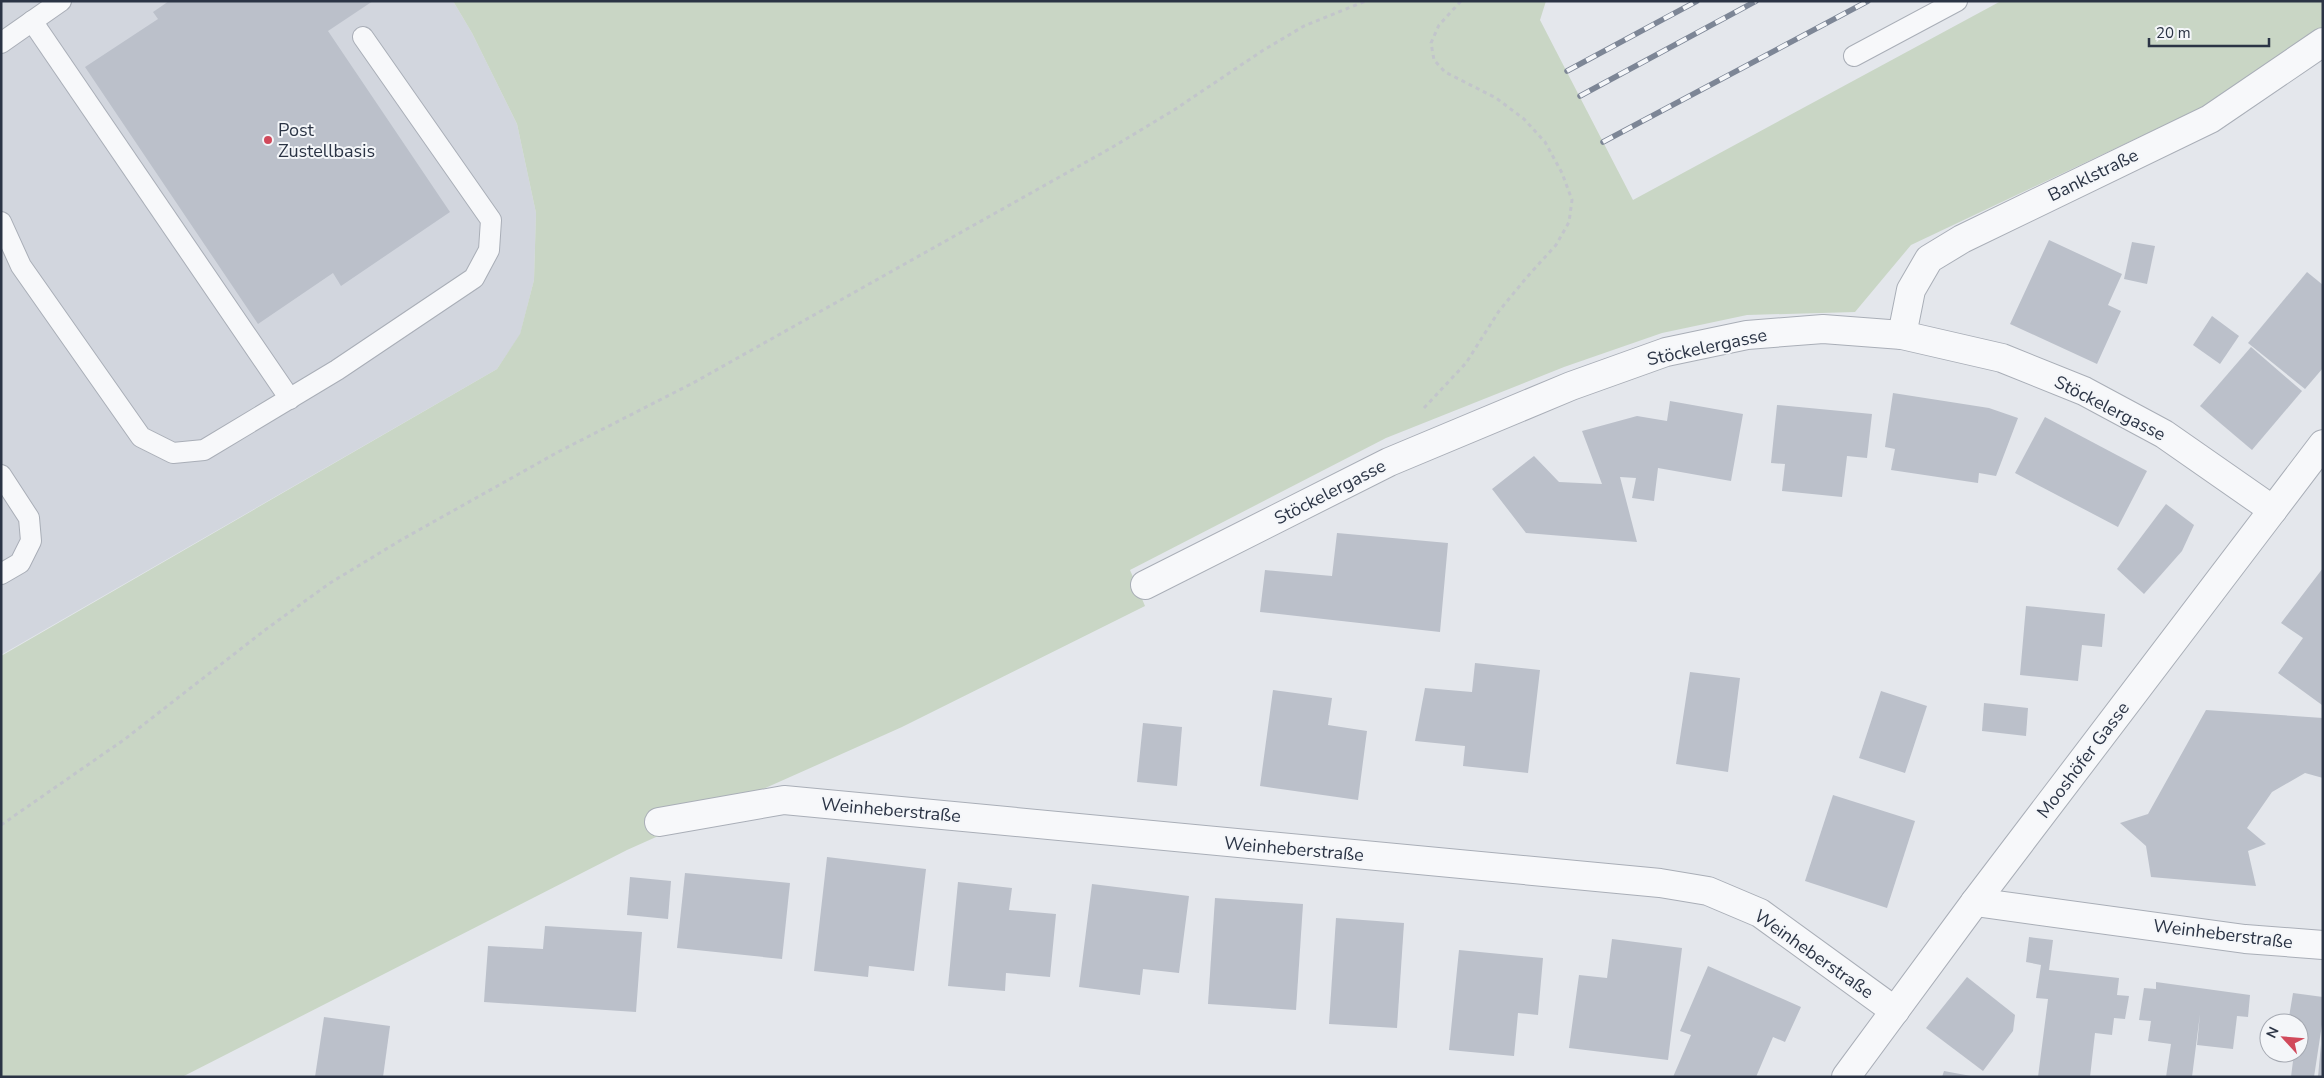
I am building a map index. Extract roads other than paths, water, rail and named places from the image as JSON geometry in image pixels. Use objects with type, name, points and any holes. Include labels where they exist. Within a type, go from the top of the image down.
[{"type":"street","name":"Banklstraße","points":[[1902,335],[1911,290],[1930,259],[1962,239],[2210,118],[2323,42]]},
{"type":"street","name":"Stöckelergasse","points":[[1145,585],[1389,462],[1571,386],[1666,352],[1747,334],[1823,329],[1902,335],[2002,358],[2084,391],[2164,434],[2273,510]]},
{"type":"street","name":"Mooshöfer Gasse","points":[[1846,1077],[1975,902],[2323,444]]},
{"type":"street","name":"Weinheberstraße","points":[[659,822],[784,800],[1660,883],[1708,891],[1760,914],[1895,1011]]},
{"type":"street","name":"Weinheberstraße","points":[[1975,902],[2245,939],[2323,945]]},
{"type":"lane","points":[[1,43],[61,1]]},
{"type":"lane","points":[[1854,56],[1957,1]]},
{"type":"lane","points":[[32,22],[290,399]]},
{"type":"lane","points":[[1,222],[21,266],[141,437],[172,452],[204,450],[337,370],[474,278],[489,250],[491,220],[363,37]]},
{"type":"lane","points":[[1,475],[29,518],[31,541],[20,563],[1,574]]},
{"type":"railway","points":[[1567,71],[1697,1]]},
{"type":"railway","points":[[1580,96],[1756,1]]},
{"type":"railway","points":[[1603,142],[1868,1]]},
{"type":"place","name":"Post Zustellbasis","points":[[268,140]]}]
